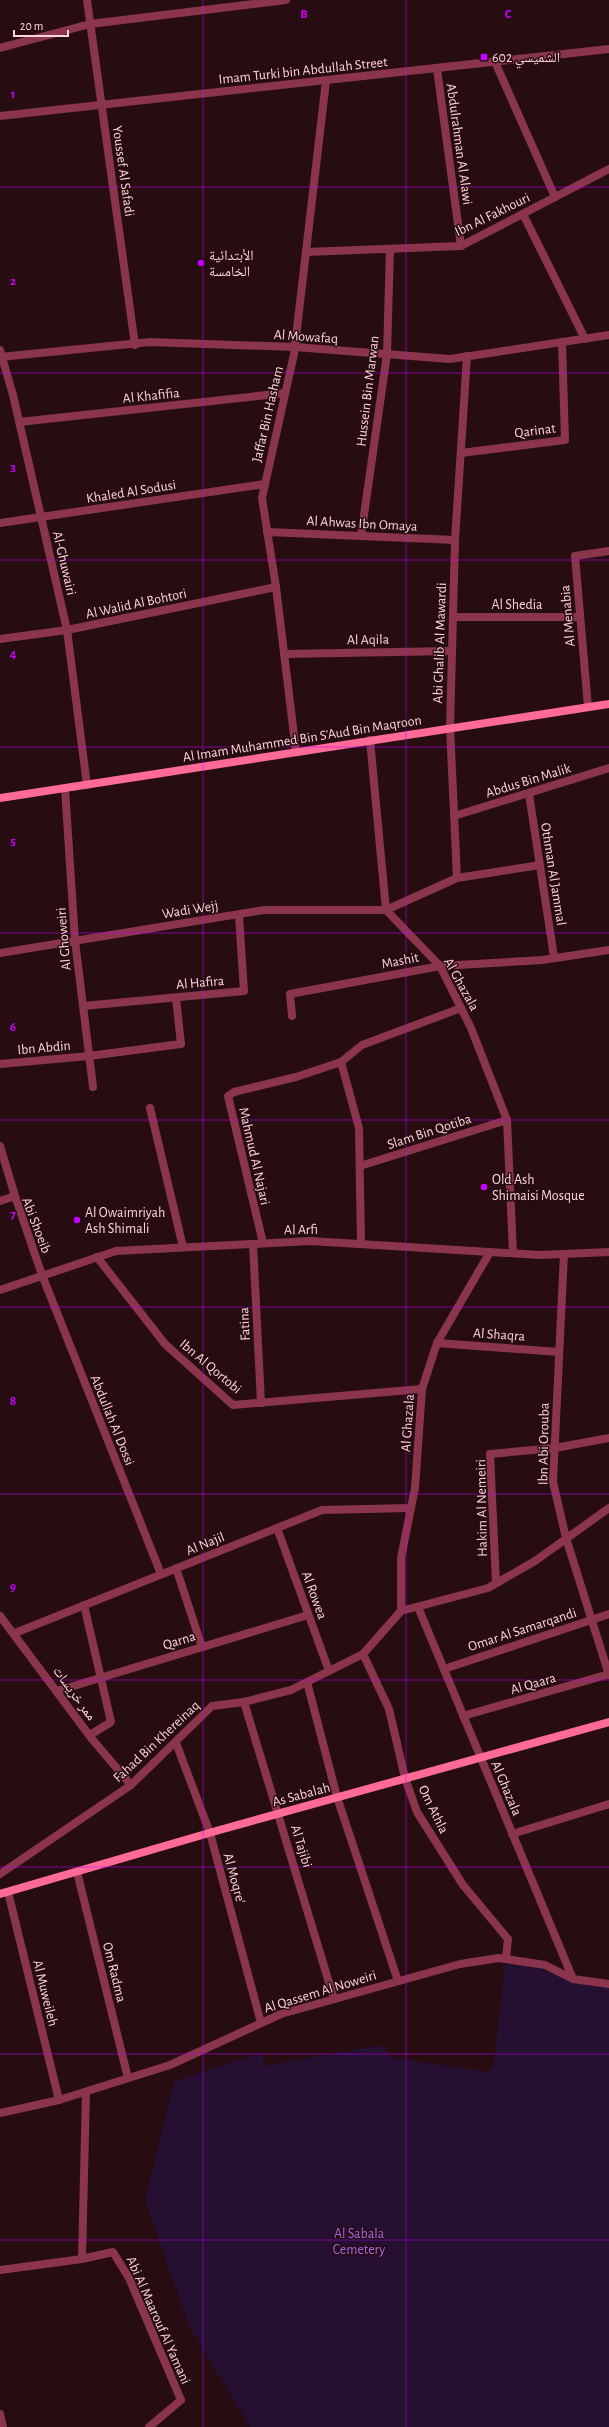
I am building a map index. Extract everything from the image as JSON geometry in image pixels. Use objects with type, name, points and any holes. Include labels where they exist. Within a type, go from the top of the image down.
[{"type":"main road","name":"Al Imam Muhammed Bin S'Aud Bin Maqroon","points":[[0,798],[609,704]]},
{"type":"main road","name":"As Sabalah","points":[[4,1893],[279,1813],[609,1722]]},
{"type":"street","name":"Youssef Al Safadi","points":[[87,0],[135,345]]},
{"type":"street","points":[[0,48],[90,24],[281,0]]},
{"type":"street","name":"Imam Turki bin Abdullah Street","points":[[0,116],[102,106],[609,49]]},
{"type":"street","points":[[495,62],[555,197]]},
{"type":"street","name":"Abdulrahman Al Alawi","points":[[437,69],[461,246]]},
{"type":"street","name":"Jaffar Bin Hasham","points":[[296,752],[276,587],[262,498],[295,347],[326,81]]},
{"type":"street","name":"Ibn Al Fakhouri","points":[[306,252],[461,246],[609,169]]},
{"type":"street","points":[[523,214],[585,339]]},
{"type":"street","name":"Hussein Bin Marwan","points":[[361,536],[387,354],[390,249]]},
{"type":"street","name":"Al Mowafaq","points":[[1,354],[135,345],[150,342],[295,347],[450,359],[609,335]]},
{"type":"street","name":"Qarinat","points":[[461,453],[564,440],[562,342]]},
{"type":"street","name":"Al-Ghuwairi","points":[[1,354],[19,422],[68,630],[87,785]]},
{"type":"street","name":"Abi Ghalib Al Mawardi","points":[[457,878],[450,728],[455,540],[467,356]]},
{"type":"street","name":"Al Khafifia","points":[[19,422],[285,393]]},
{"type":"street","name":"Khaled Al Sodusi","points":[[0,523],[265,484]]},
{"type":"street","name":"Al Ahwas Ibn Omaya","points":[[267,532],[455,540]]},
{"type":"street","name":"Al Menabia","points":[[588,707],[575,556],[609,551]]},
{"type":"street","name":"Al Walid Al Bohtori","points":[[0,639],[68,630],[276,587]]},
{"type":"street","name":"Al Shedia","points":[[453,617],[580,618]]},
{"type":"street","name":"Al Aqila","points":[[284,654],[452,651]]},
{"type":"street","points":[[370,740],[386,910],[457,878],[540,865]]},
{"type":"street","name":"Abdus Bin Malik","points":[[454,816],[609,768]]},
{"type":"street","name":"Al Ghoweiri","points":[[65,788],[75,941],[93,1087]]},
{"type":"street","name":"Othman Al Jammal","points":[[529,794],[554,958]]},
{"type":"street","name":"Wadi Wejj","points":[[0,953],[264,910],[386,910]]},
{"type":"street","name":"Al Ghazala","points":[[386,910],[440,966],[461,1008],[507,1120],[513,1253]]},
{"type":"street","name":"Al Hafira","points":[[83,1006],[244,991],[239,915]]},
{"type":"street","name":"Mashit","points":[[292,1016],[290,994],[440,966],[554,958],[609,950]]},
{"type":"street","name":"Ibn Abdin","points":[[0,1064],[90,1056],[181,1044],[176,998]]},
{"type":"street","name":"Mahmud Al Najari","points":[[262,1243],[228,1096],[234,1092],[296,1077],[340,1062],[362,1046],[461,1008]]},
{"type":"street","points":[[340,1062],[359,1128],[361,1244]]},
{"type":"street","points":[[150,1108],[183,1247]]},
{"type":"street","name":"Slam Bin Qotiba","points":[[360,1166],[507,1120]]},
{"type":"street","points":[[0,1146],[15,1196]]},
{"type":"street","name":"Abi Shoeib","points":[[0,1201],[15,1196],[42,1275]]},
{"type":"street","name":"Al Arfi","points":[[0,1290],[116,1251],[310,1240],[513,1253],[564,1254],[609,1252]]},
{"type":"street","name":"Fatina","points":[[253,1244],[261,1403]]},
{"type":"street","name":"Al Ghazala","points":[[401,1611],[401,1558],[415,1488],[422,1389],[437,1343],[490,1252]]},
{"type":"street","name":"Ibn Abi Orouba","points":[[564,1254],[553,1482],[566,1538],[609,1674]]},
{"type":"street","name":"Ibn Al Qortobi","points":[[98,1257],[165,1344],[233,1405],[422,1389]]},
{"type":"street","name":"Abdullah Al Dossi","points":[[42,1275],[161,1574]]},
{"type":"street","name":"Al Shaqra","points":[[437,1343],[559,1352]]},
{"type":"street","name":"Hakim Al Nemeiri","points":[[496,1583],[490,1454],[555,1448],[609,1438]]},
{"type":"street","name":"Al Najil","points":[[15,1633],[322,1510],[411,1508]]},
{"type":"street","points":[[401,1611],[458,1597],[496,1583],[535,1561],[609,1508]]},
{"type":"street","name":"Al Rowea","points":[[277,1528],[329,1671]]},
{"type":"street","points":[[176,1568],[202,1647]]},
{"type":"street","points":[[84,1605],[111,1722],[90,1735]]},
{"type":"street","name":"Al Ghazala","points":[[418,1607],[573,1979]]},
{"type":"street","name":"Fahad Bin Khereinaq","points":[[0,1874],[131,1785],[176,1743],[212,1706],[244,1702],[291,1690],[363,1654],[401,1611]]},
{"type":"street","name":"Omar Al Samarqandi","points":[[444,1669],[609,1614]]},
{"type":"street","name":"Qarna","points":[[57,1691],[308,1615]]},
{"type":"street","name":"ممر خريسات","points":[[0,1616],[15,1633],[90,1735],[131,1785]]},
{"type":"street","name":"Om Athla","points":[[363,1654],[389,1709],[405,1778],[417,1812],[431,1837],[463,1885],[508,1939],[506,1959]]},
{"type":"street","name":"Al Qaara","points":[[463,1716],[609,1674]]},
{"type":"street","points":[[307,1682],[337,1797],[398,1981]]},
{"type":"street","name":"Al Tajibi","points":[[244,1702],[279,1813],[334,1999]]},
{"type":"street","name":"Al Moqre'","points":[[176,1743],[210,1833],[261,2023]]},
{"type":"street","points":[[512,1834],[609,1804]]},
{"type":"street","name":"Om Radma","points":[[77,1872],[128,2078]]},
{"type":"street","name":"Al Muweileh","points":[[4,1893],[59,2100]]},
{"type":"street","name":"Al Qassem Al Noweiri","points":[[0,2113],[59,2100],[170,2065],[281,2014],[460,1964],[499,1958],[545,1965],[573,1979],[609,1984]]},
{"type":"street","points":[[82,2259],[86,2092]]},
{"type":"street","name":"Abi Al Maarouf Al Yamani","points":[[0,2270],[82,2259],[113,2252],[129,2278],[181,2400],[149,2427]]},
{"type":"street","points":[[0,2414],[2,2427]]},
{"type":"green space","name":"Al Sabala Cemetery","points":[[506,1959],[573,1979],[609,1984],[609,2427],[250,2427],[189,2326],[145,2200],[174,2081],[263,2052],[263,2066],[383,2045],[391,2057],[485,2072],[493,2068]]},
{"type":"place","name":"الشميسي 602","points":[[484,57]]},
{"type":"place","name":"الأبتدائية الخامسة","points":[[201,263]]},
{"type":"place","name":"Old Ash Shimaisi Mosque","points":[[484,1187]]},
{"type":"place","name":"Al Owaimriyah Ash Shimali","points":[[77,1220]]}]
